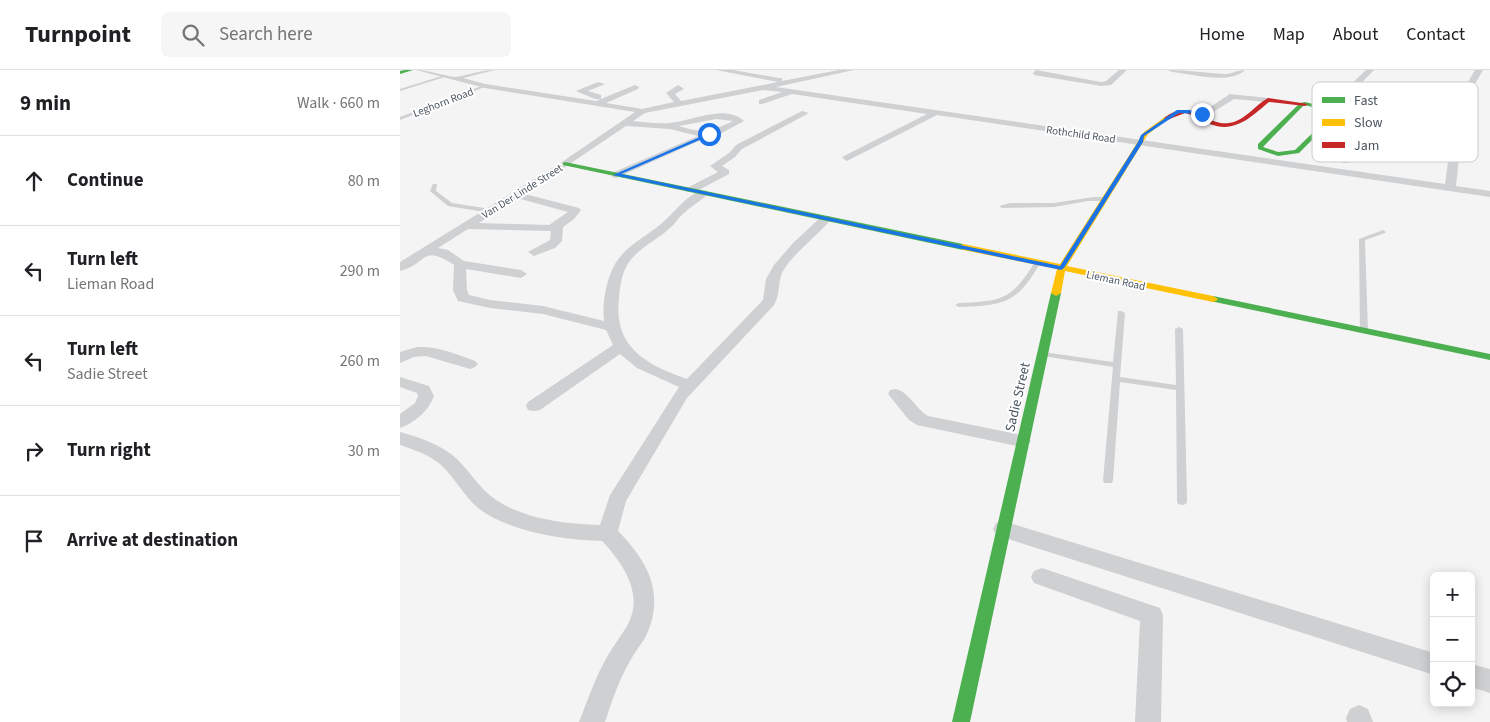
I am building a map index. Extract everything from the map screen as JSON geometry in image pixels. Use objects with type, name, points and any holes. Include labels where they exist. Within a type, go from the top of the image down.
[{"type":"street","points":[[400,73],[411,70]]},
{"type":"street","name":"Van Der Linde Street","points":[[420,70],[486,86],[642,111],[850,70]]},
{"type":"street","points":[[449,77],[491,70]]},
{"type":"street","points":[[720,70],[770,78],[786,83]]},
{"type":"street","points":[[1042,70],[1037,73],[1101,84],[1108,83],[1123,70]]},
{"type":"street","points":[[1172,70],[1221,76],[1234,75],[1241,70]]},
{"type":"street","points":[[1358,82],[1370,70]]},
{"type":"street","points":[[1472,82],[1479,70]]},
{"type":"street","points":[[601,84],[580,91],[610,99]]},
{"type":"street","points":[[597,104],[635,87]]},
{"type":"street","points":[[678,87],[680,89],[670,93],[680,103]]},
{"type":"street","name":"Rothchild Road","points":[[761,87],[1490,194]]},
{"type":"street","points":[[762,102],[791,91]]},
{"type":"street","points":[[1268,100],[1237,123],[1229,125],[1213,123],[1202,114],[1233,96],[1268,100],[1302,104],[1312,105]]},
{"type":"street","points":[[815,105],[829,97]]},
{"type":"street","points":[[1302,104],[1260,148],[1278,153],[1297,152],[1312,137]]},
{"type":"street","name":"Van Der Linde Street","points":[[400,268],[565,164],[642,111]]},
{"type":"street","name":"Sadie Street","points":[[961,722],[1061,268],[1141,142],[1142,136],[1174,114],[1184,111],[1202,114]]},
{"type":"street","points":[[690,386],[662,377],[644,366],[620,347],[612,333],[611,300],[622,264],[634,249],[668,224],[697,192],[725,172],[716,166],[739,148],[805,113]]},
{"type":"street","points":[[847,158],[935,113]]},
{"type":"street","points":[[616,175],[717,132],[740,120],[726,117],[699,118],[671,126]]},
{"type":"street","points":[[626,123],[671,126],[695,134],[709,134]]},
{"type":"street","points":[[1450,188],[1453,162]]},
{"type":"street","name":"Lieman Road","points":[[565,164],[1490,357]]},
{"type":"street","points":[[467,226],[543,229],[556,226],[573,214],[575,210],[516,195]]},
{"type":"street","points":[[607,533],[617,500],[681,395],[769,302],[773,277],[790,255],[826,218]]},
{"type":"street","points":[[534,252],[552,246],[556,241],[556,226]]},
{"type":"street","points":[[427,250],[444,253],[460,264],[521,274]]},
{"type":"street","points":[[460,264],[460,290],[463,298],[508,307],[543,310],[612,327]]},
{"type":"street","points":[[534,406],[620,347]]},
{"type":"street","points":[[400,358],[414,351],[431,351],[470,364]]},
{"type":"street","points":[[400,382],[423,390],[426,396],[422,406],[400,422]]},
{"type":"street","points":[[896,394],[915,416],[923,421],[1022,441]]},
{"type":"street","points":[[400,438],[440,454],[485,502],[501,514],[583,533],[607,533],[624,550],[639,572],[644,603],[636,632],[626,644],[618,660],[592,722]]},
{"type":"street","points":[[1003,528],[1430,663]]},
{"type":"street","points":[[1042,577],[1152,615],[1148,722]]},
{"type":"street","points":[[1475,676],[1490,681]]},
{"type":"lane","points":[[400,90],[449,77]]},
{"type":"lane","name":"Leghorn Road","points":[[400,118],[486,86]]},
{"type":"lane","points":[[435,184],[434,191],[450,205],[491,211]]},
{"type":"lane","points":[[1002,206],[1061,204],[1092,198],[1105,198]]},
{"type":"lane","points":[[1364,331],[1362,239],[1383,232]]},
{"type":"lane","points":[[959,304],[994,304],[1010,297],[1028,283],[1038,263]]},
{"type":"lane","points":[[1108,480],[1121,314]]},
{"type":"lane","points":[[1179,329],[1182,501]]},
{"type":"lane","points":[[1042,353],[1117,366]]},
{"type":"lane","points":[[1116,379],[1180,388]]},
{"type":"traffic: fast","points":[[400,73],[411,70]]},
{"type":"traffic: fast","points":[[1302,104],[1260,145],[1260,148],[1278,154],[1297,152],[1312,137]]},
{"type":"traffic: fast","points":[[1305,104],[1312,105]]},
{"type":"traffic: fast","points":[[565,164],[963,247]]},
{"type":"traffic: fast","points":[[961,722],[1056,293]]},
{"type":"traffic: fast","points":[[1213,299],[1490,357]]},
{"type":"traffic: slow","points":[[1056,293],[1061,269],[1146,133],[1167,118]]},
{"type":"traffic: slow","points":[[963,247],[1213,299]]},
{"type":"traffic: jam","points":[[1167,118],[1185,111],[1193,112],[1212,123],[1229,125],[1245,119],[1268,100],[1305,104]]},
{"type":"route","points":[[709,134],[616,175],[1061,268],[1141,142],[1142,136],[1178,111],[1202,114]]}]
